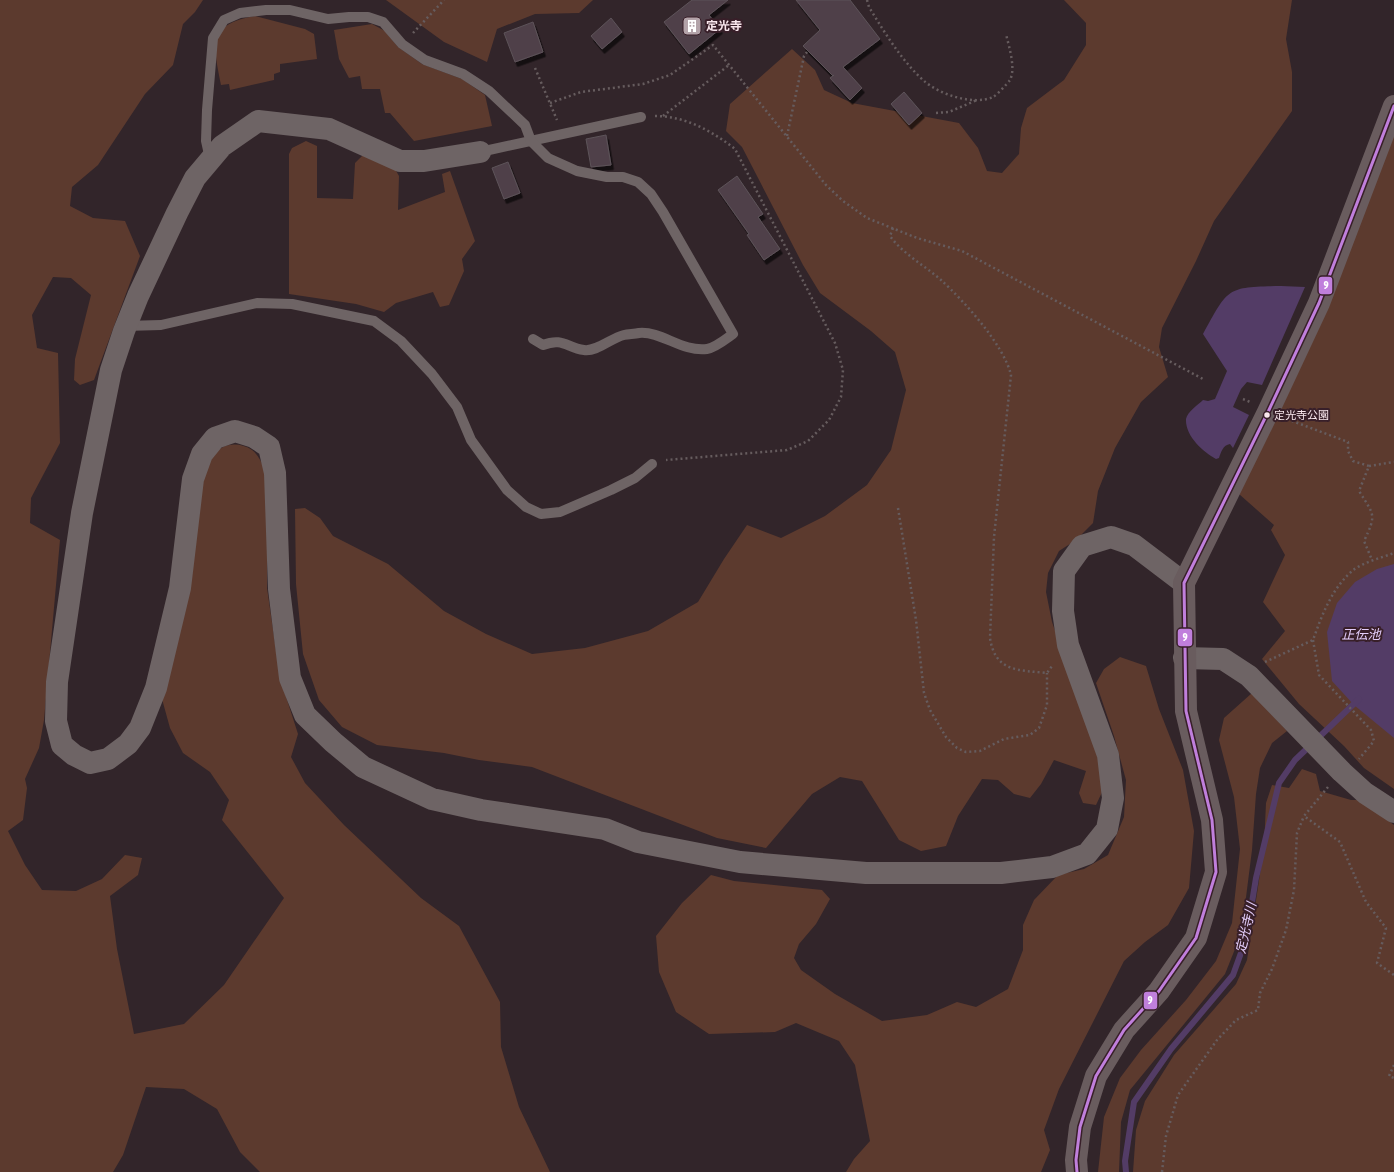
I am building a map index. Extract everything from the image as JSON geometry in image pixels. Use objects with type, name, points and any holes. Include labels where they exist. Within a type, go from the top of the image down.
[{"type":"main road","points":[[1077,1172],[1076,1160],[1080,1127],[1096,1076],[1124,1030],[1159,991],[1196,938],[1216,872],[1212,820],[1186,711],[1184,583],[1268,412],[1319,303],[1394,106]]},
{"type":"street","points":[[480,152],[424,161],[400,161],[329,129],[258,120],[222,146],[195,178],[177,213],[126,326],[111,370],[82,513],[57,682],[56,721],[62,745],[74,755],[90,763],[108,759],[128,744],[140,728],[156,688],[180,588],[193,479],[202,454],[215,438],[235,431],[254,437],[269,447],[275,473],[278,589],[290,678],[305,716],[363,767],[432,798],[481,810],[605,829],[638,842],[740,862],[866,873],[1001,873],[1052,867],[1087,854],[1107,829],[1113,798],[1108,755],[1070,652],[1063,611],[1064,571],[1082,546],[1111,537],[1134,545],[1184,583]]},
{"type":"street","points":[[1184,658],[1223,659],[1249,676],[1296,723],[1342,765],[1365,793],[1394,812]]},
{"type":"lane","points":[[211,160],[206,141],[213,38],[224,20],[240,13],[266,10],[290,10],[328,19],[350,17],[368,18],[383,22],[402,44],[425,60],[463,74],[489,91],[525,125],[531,141],[548,158],[564,166],[591,174],[624,177],[638,182],[651,194],[663,212],[733,334],[708,349],[683,347],[665,338],[641,333],[622,335],[604,344],[584,350],[568,344],[552,341],[543,345],[533,339]]},
{"type":"lane","points":[[480,152],[641,117]]},
{"type":"lane","points":[[126,326],[161,325],[257,303],[292,304],[374,321],[401,341],[432,374],[457,407],[471,440],[507,490],[526,507],[541,514],[560,512],[611,490],[635,478],[652,464]]},
{"type":"path","points":[[402,44],[444,0]]},
{"type":"path","points":[[867,0],[868,7],[903,58],[924,81],[946,95],[977,100]]},
{"type":"path","points":[[936,113],[949,112],[977,100],[994,97],[1010,79],[1012,58],[1006,34]]},
{"type":"path","points":[[550,103],[581,92],[643,84],[670,75],[712,45],[826,185],[843,202],[867,218],[917,238],[962,251],[1203,379]]},
{"type":"path","points":[[787,137],[804,56],[807,52]]},
{"type":"path","points":[[663,116],[729,65]]},
{"type":"path","points":[[535,68],[563,134]]},
{"type":"path","points":[[641,117],[663,116],[691,122],[718,136],[735,149],[835,343],[843,370],[841,397],[829,420],[808,441],[787,450],[671,459],[652,464]]},
{"type":"path","points":[[893,228],[890,236],[897,245],[941,280],[972,313],[998,345],[1008,364],[1011,375],[994,537],[990,638],[992,652],[998,661],[1007,667],[1047,673]]},
{"type":"path","points":[[1282,417],[1348,442],[1348,451],[1353,461],[1369,466],[1394,462]]},
{"type":"path","points":[[1369,466],[1359,491],[1373,513],[1373,523],[1364,541],[1372,560]]},
{"type":"path","points":[[898,508],[916,620],[924,693],[930,710],[946,737],[957,748],[966,752],[980,751],[1004,739],[1030,735],[1039,728],[1048,705],[1047,673],[1061,656],[1070,652]]},
{"type":"path","points":[[1162,1172],[1166,1136],[1178,1095],[1217,1040],[1236,1020],[1258,1010],[1260,993],[1272,969],[1286,930],[1294,890],[1297,834],[1304,816],[1342,765],[1374,740],[1371,730],[1319,675],[1313,640],[1328,601],[1352,571],[1372,560],[1394,554]]},
{"type":"path","points":[[1259,665],[1313,640]]},
{"type":"path","points":[[1304,816],[1340,842],[1366,902],[1386,928],[1377,963],[1394,975]]},
{"type":"path","points":[[1394,1065],[1389,1076],[1394,1078]]},
{"type":"shaded area","points":[[0,0],[203,0],[195,12],[183,24],[173,65],[145,94],[98,165],[72,187],[70,206],[93,218],[125,221],[140,256],[94,380],[80,385],[74,380],[75,359],[91,295],[71,278],[53,277],[32,315],[37,348],[58,353],[60,443],[31,498],[30,523],[60,540],[44,720],[39,748],[25,779],[27,788],[23,820],[8,831],[25,865],[42,890],[76,891],[102,879],[125,855],[142,858],[138,875],[110,896],[117,949],[134,1034],[184,1024],[224,985],[284,898],[222,820],[229,800],[210,772],[183,753],[170,728],[162,699],[201,482],[211,459],[221,448],[231,445],[242,445],[252,450],[259,458],[267,473],[267,588],[280,678],[298,734],[291,757],[305,783],[344,825],[421,898],[459,926],[500,1002],[501,1047],[519,1107],[550,1172],[260,1172],[240,1152],[217,1109],[184,1089],[146,1087],[123,1155],[113,1172],[0,1172]]},
{"type":"shaded area","points":[[386,0],[593,0],[579,13],[535,14],[497,29],[487,62],[444,42]]},
{"type":"shaded area","points":[[1064,0],[1292,0],[1286,39],[1292,72],[1292,111],[1214,221],[1196,261],[1162,328],[1159,347],[1168,377],[1141,402],[1115,448],[1098,491],[1093,523],[1076,540],[1059,551],[1048,573],[1046,592],[1052,622],[1097,752],[1104,788],[1096,805],[1083,803],[1079,793],[1086,771],[1054,760],[1041,784],[1030,798],[1014,794],[998,780],[982,779],[958,816],[946,846],[921,851],[899,840],[862,781],[840,777],[812,794],[766,848],[717,838],[532,767],[479,760],[444,753],[377,745],[342,727],[319,700],[303,654],[296,584],[295,509],[305,508],[320,518],[333,536],[388,564],[444,611],[486,634],[532,654],[585,648],[648,631],[698,602],[747,525],[781,538],[825,516],[867,485],[891,450],[906,390],[895,352],[871,331],[820,293],[803,265],[742,147],[726,131],[730,104],[792,49],[815,70],[824,90],[852,103],[959,123],[978,148],[987,171],[1002,173],[1019,154],[1021,128],[1027,108],[1064,80],[1086,45],[1086,23]]},
{"type":"shaded area","points":[[255,16],[305,29],[314,34],[317,59],[280,64],[280,72],[274,74],[274,80],[230,90],[229,84],[221,85],[216,58],[217,38],[221,31],[228,25],[239,20]]},
{"type":"shaded area","points":[[372,24],[385,31],[398,47],[422,64],[462,79],[485,95],[492,126],[414,141],[390,113],[385,113],[380,89],[362,89],[360,76],[349,78],[339,59],[334,30]]},
{"type":"shaded area","name":"定光寺公園","points":[[1394,135],[1394,789],[1364,768],[1344,746],[1299,704],[1262,659],[1285,631],[1263,602],[1285,555],[1271,530],[1274,525],[1239,494]]},
{"type":"shaded area","points":[[306,141],[317,146],[317,198],[353,199],[355,163],[364,154],[395,169],[399,176],[398,210],[445,192],[442,174],[450,171],[475,241],[462,259],[464,271],[449,305],[440,307],[433,292],[396,303],[384,312],[356,304],[289,294],[289,154],[292,148]]},
{"type":"shaded area","points":[[1120,657],[1146,666],[1159,709],[1183,770],[1194,831],[1189,888],[1168,925],[1145,942],[1124,961],[1059,1089],[1044,1130],[1050,1150],[1041,1172],[846,1172],[854,1159],[870,1141],[855,1065],[839,1041],[796,1023],[775,1032],[709,1034],[676,1012],[659,972],[656,936],[682,903],[711,875],[734,881],[822,890],[830,899],[816,924],[799,944],[794,958],[801,970],[835,994],[882,1021],[927,1015],[957,1002],[976,1007],[1008,989],[1023,950],[1023,925],[1034,900],[1058,875],[1084,869],[1108,855],[1124,817],[1126,780],[1114,736],[1096,683],[1104,669]]},
{"type":"shaded area","points":[[1252,693],[1287,731],[1272,743],[1260,768],[1243,921],[1235,949],[1225,974],[1130,1090],[1121,1122],[1119,1172],[1098,1172],[1104,1117],[1120,1078],[1141,1050],[1186,1000],[1216,961],[1232,923],[1240,849],[1234,797],[1219,740],[1224,718]]},
{"type":"shaded area","points":[[1302,769],[1316,774],[1320,791],[1351,800],[1361,800],[1394,825],[1394,1172],[1133,1172],[1136,1130],[1145,1101],[1174,1055],[1236,984],[1247,960],[1264,847],[1266,803],[1272,785],[1289,788]]},
{"type":"water","points":[[1249,287],[1305,287],[1262,385],[1247,382],[1241,389],[1233,407],[1249,415],[1233,448],[1230,444],[1226,446],[1219,458],[1216,459],[1196,443],[1186,425],[1188,414],[1203,400],[1208,401],[1215,399],[1227,371],[1203,334],[1218,307],[1231,293],[1239,289]]},
{"type":"water","name":"正伝池","points":[[1394,564],[1394,738],[1354,705],[1332,681],[1327,632],[1337,603],[1355,582],[1377,569]]},
{"type":"building","name":"定光寺","points":[[692,0],[728,0],[709,15],[720,29],[689,54],[664,22]]},
{"type":"building","points":[[796,0],[850,0],[880,39],[843,67],[862,88],[850,100],[830,78],[833,76],[803,46],[820,30]]},
{"type":"building","points":[[611,18],[622,32],[602,49],[591,36]]},
{"type":"building","points":[[533,22],[543,52],[515,62],[504,33]]},
{"type":"building","points":[[904,92],[922,113],[909,125],[891,104]]},
{"type":"building","points":[[606,135],[611,165],[591,167],[586,139]]},
{"type":"building","points":[[508,162],[520,193],[504,199],[492,168]]},
{"type":"building","points":[[737,176],[763,214],[758,217],[780,249],[764,260],[747,235],[749,234],[718,190]]},
{"type":"waterway","name":"定光寺川","points":[[1126,1172],[1125,1161],[1134,1102],[1171,1049],[1233,975],[1246,939],[1256,878],[1279,783],[1295,760],[1359,699]]},
{"type":"transit line","name":"9","points":[[1077,1172],[1076,1160],[1080,1127],[1096,1076],[1124,1030],[1159,991],[1196,938],[1216,872],[1212,820],[1186,711],[1184,583],[1268,412],[1319,303],[1394,106]]},
{"type":"place","name":"定光寺","points":[[692,26]]},
{"type":"place","name":"定光寺公園","points":[[1267,415]]}]
